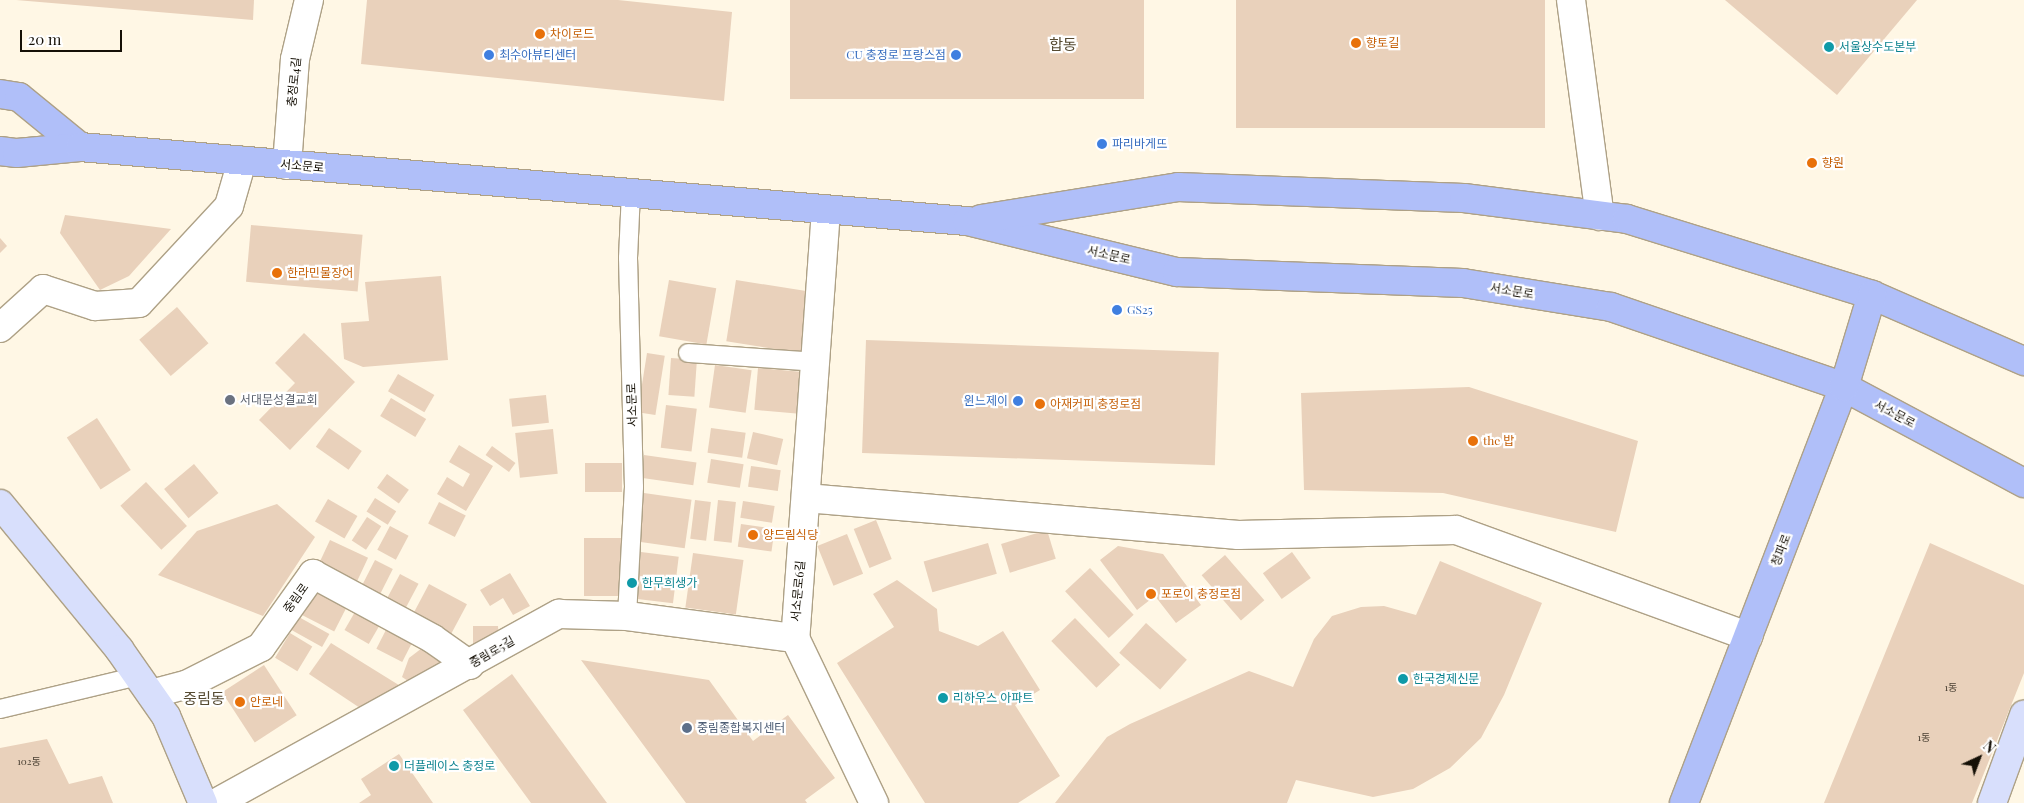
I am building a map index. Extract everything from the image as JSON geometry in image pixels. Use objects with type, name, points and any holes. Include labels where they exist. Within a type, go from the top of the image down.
[{"type":"main road","points":[[0,94],[19,97],[80,147]]},
{"type":"main road","name":"서소문로","points":[[0,151],[17,153],[80,147],[967,221],[1177,272],[1463,283],[1612,307],[1844,387],[2024,483]]},
{"type":"main road","name":"서소문로","points":[[967,221],[1178,187],[1464,198],[1627,219],[1872,295],[2024,361]]},
{"type":"main road","name":"청파로","points":[[1684,803],[1844,387],[1872,295]]},
{"type":"street","name":"충정로4길","points":[[287,165],[295,59],[309,0]]},
{"type":"street","points":[[1571,0],[1600,216]]},
{"type":"street","points":[[0,328],[43,289],[95,306],[139,303],[229,206],[242,161]]},
{"type":"street","name":"서소문로6길","points":[[826,210],[795,638],[874,803]]},
{"type":"street","points":[[806,498],[1238,535],[1456,530],[1748,636]]},
{"type":"street","points":[[0,504],[144,685],[166,716],[203,803]]},
{"type":"street","name":"중림로","points":[[144,685],[188,684],[261,647],[313,574],[433,639],[470,665]]},
{"type":"street","name":"중림로5길","points":[[216,803],[470,665],[559,614],[627,616],[795,638]]},
{"type":"street","points":[[1992,803],[2024,715]]},
{"type":"lane","name":"서소문로","points":[[627,616],[634,487],[628,258],[631,193]]},
{"type":"lane","points":[[688,353],[816,362]]},
{"type":"lane","points":[[0,709],[144,685]]},
{"type":"building","points":[[16,0],[254,0],[253,20]]},
{"type":"building","points":[[367,0],[618,0],[732,12],[724,101],[361,64]]},
{"type":"building","points":[[790,0],[1144,0],[1144,99],[790,99]]},
{"type":"building","points":[[1236,0],[1545,0],[1545,128],[1236,128]]},
{"type":"building","name":"서울상수도본부","points":[[1725,0],[1917,0],[1837,95]]},
{"type":"building","points":[[65,215],[171,229],[129,276],[100,290],[60,233]]},
{"type":"building","points":[[251,225],[363,235],[358,292],[246,282]]},
{"type":"building","points":[[0,238],[7,246],[0,253]]},
{"type":"building","points":[[441,276],[448,360],[363,367],[344,359],[341,323],[369,321],[365,282]]},
{"type":"building","points":[[669,280],[716,288],[706,344],[659,336]]},
{"type":"building","points":[[736,280],[814,292],[804,354],[726,341]]},
{"type":"building","points":[[177,307],[208,343],[171,376],[139,340]]},
{"type":"building","points":[[304,333],[355,382],[290,450],[259,420],[295,383],[275,363]]},
{"type":"building","points":[[866,340],[1219,352],[1215,465],[862,453]]},
{"type":"building","points":[[647,353],[665,356],[655,415],[638,412]]},
{"type":"building","points":[[671,358],[697,360],[694,397],[668,395]]},
{"type":"building","points":[[715,365],[752,370],[746,413],[709,408]]},
{"type":"building","points":[[758,368],[800,372],[796,414],[754,410]]},
{"type":"building","points":[[398,374],[434,395],[424,412],[388,391]]},
{"type":"building","points":[[1469,387],[1638,441],[1616,532],[1443,493],[1304,490],[1301,393]]},
{"type":"building","points":[[546,395],[549,423],[512,427],[509,399]]},
{"type":"building","points":[[391,398],[426,419],[415,437],[380,416]]},
{"type":"building","points":[[666,405],[697,409],[692,451],[661,448]]},
{"type":"building","points":[[97,418],[131,470],[101,490],[67,438]]},
{"type":"building","points":[[329,428],[362,451],[349,470],[316,447]]},
{"type":"building","points":[[711,428],[746,433],[742,458],[708,453]]},
{"type":"building","points":[[553,429],[558,474],[520,478],[515,433]]},
{"type":"building","points":[[753,432],[783,439],[777,465],[747,458]]},
{"type":"building","points":[[459,445],[493,466],[466,511],[437,494],[447,477],[463,487],[470,474],[449,462]]},
{"type":"building","points":[[492,446],[515,463],[509,472],[486,455]]},
{"type":"building","points":[[644,455],[696,462],[693,485],[641,478]]},
{"type":"building","points":[[711,459],[744,464],[740,488],[707,483]]},
{"type":"building","points":[[585,463],[622,463],[622,492],[585,492]]},
{"type":"building","points":[[194,464],[218,493],[189,518],[164,489]]},
{"type":"building","points":[[751,466],[781,470],[778,491],[748,487]]},
{"type":"building","points":[[387,474],[409,490],[399,504],[377,488]]},
{"type":"building","points":[[146,482],[187,526],[161,550],[120,506]]},
{"type":"building","points":[[644,493],[692,500],[685,548],[637,542]]},
{"type":"building","points":[[375,498],[396,511],[388,525],[367,512]]},
{"type":"building","points":[[328,499],[357,516],[344,539],[315,522]]},
{"type":"building","points":[[695,500],[711,502],[706,541],[690,539]]},
{"type":"building","points":[[718,500],[736,502],[732,543],[714,541]]},
{"type":"building","points":[[743,501],[775,506],[772,523],[740,518]]},
{"type":"building","points":[[439,502],[466,516],[455,537],[428,523]]},
{"type":"building","points":[[277,504],[315,537],[263,616],[158,575],[197,531]]},
{"type":"building","points":[[367,517],[381,526],[366,550],[352,540]]},
{"type":"building","points":[[876,520],[892,559],[869,568],[854,529]]},
{"type":"building","points":[[741,524],[775,529],[771,552],[738,547]]},
{"type":"building","points":[[390,526],[409,536],[396,560],[377,550]]},
{"type":"building","points":[[1047,530],[1056,559],[1010,573],[1001,544]]},
{"type":"building","points":[[847,534],[863,574],[833,586],[817,546]]},
{"type":"building","points":[[584,538],[623,538],[623,596],[584,596]]},
{"type":"building","points":[[330,540],[368,558],[355,586],[317,568]]},
{"type":"building","points":[[988,543],[997,574],[932,592],[924,561]]},
{"type":"building","points":[[1930,543],[2024,585],[2024,673],[1972,803],[1824,803]]},
{"type":"building","points":[[1118,546],[1163,554],[1201,605],[1176,623],[1155,596],[1137,610],[1100,560]]},
{"type":"building","points":[[641,552],[679,557],[673,603],[635,599]]},
{"type":"building","points":[[1292,552],[1311,578],[1282,599],[1263,573]]},
{"type":"building","points":[[693,553],[744,560],[736,615],[685,607]]},
{"type":"building","points":[[1225,555],[1264,600],[1241,621],[1202,575]]},
{"type":"building","points":[[375,560],[393,569],[376,601],[359,592]]},
{"type":"building","name":"한국경제신문","points":[[1440,561],[1542,603],[1504,695],[1481,738],[1450,768],[1413,789],[1373,797],[1296,780],[1287,803],[1055,803],[1107,737],[1130,724],[1249,671],[1293,687],[1314,639],[1332,616],[1361,607],[1384,606],[1416,615]]},
{"type":"building","points":[[1090,568],[1134,615],[1109,638],[1065,591]]},
{"type":"building","points":[[510,573],[530,606],[513,615],[503,598],[490,606],[480,590]]},
{"type":"building","points":[[400,574],[419,584],[402,615],[384,605]]},
{"type":"building","name":"리하우스 아파트","points":[[897,580],[937,609],[939,631],[978,646],[1003,631],[1040,690],[1015,705],[1060,776],[1018,803],[925,803],[837,663],[894,627],[873,594]]},
{"type":"building","points":[[314,583],[350,601],[334,631],[299,613]]},
{"type":"building","points":[[429,584],[467,604],[450,637],[412,617]]},
{"type":"building","points":[[359,605],[383,619],[369,644],[344,630]]},
{"type":"building","points":[[297,616],[329,634],[322,647],[290,629]]},
{"type":"building","points":[[1075,618],[1120,665],[1096,688],[1051,641]]},
{"type":"building","points":[[390,622],[416,635],[402,662],[376,649]]},
{"type":"building","points":[[1146,623],[1187,660],[1160,690],[1119,653]]},
{"type":"building","points":[[473,626],[498,626],[499,641],[473,650]]},
{"type":"building","points":[[290,633],[312,646],[297,671],[275,658]]},
{"type":"building","points":[[331,643],[402,687],[363,710],[309,674]]},
{"type":"building","points":[[426,645],[459,662],[419,688],[402,677],[409,658]]},
{"type":"building","name":"중림종합복지센터","points":[[581,660],[709,680],[753,741],[788,715],[835,778],[805,800],[807,803],[686,803]]},
{"type":"building","points":[[264,665],[297,715],[255,743],[222,692]]},
{"type":"building","points":[[512,674],[607,803],[531,803],[463,710]]},
{"type":"building","points":[[47,739],[69,784],[102,776],[113,803],[0,803],[0,748]]},
{"type":"building","name":"더플레이스 충정로","points":[[399,754],[433,803],[359,803],[371,795],[361,779]]},
{"type":"place","name":"차이로드","points":[[540,34]]},
{"type":"place","name":"향토길","points":[[1356,43]]},
{"type":"place","name":"서울상수도본부","points":[[1829,47]]},
{"type":"place","name":"최수아뷰티센터","points":[[489,55]]},
{"type":"place","name":"CU 충정로 프랑스점","points":[[956,55]]},
{"type":"place","name":"파리바게뜨","points":[[1102,144]]},
{"type":"place","name":"향원","points":[[1812,163]]},
{"type":"place","name":"한라민물장어","points":[[277,273]]},
{"type":"place","name":"GS25","points":[[1117,310]]},
{"type":"place","name":"서대문성결교회","points":[[230,400]]},
{"type":"place","name":"윈느제이","points":[[1018,401]]},
{"type":"place","name":"아재커피 충정로점","points":[[1040,404]]},
{"type":"place","name":"the 밥","points":[[1473,441]]},
{"type":"place","name":"양드림식당","points":[[753,535]]},
{"type":"place","name":"한무희생가","points":[[632,583]]},
{"type":"place","name":"포로이 충정로점","points":[[1151,594]]},
{"type":"place","name":"한국경제신문","points":[[1403,679]]},
{"type":"place","name":"리하우스 아파트","points":[[943,698]]},
{"type":"place","name":"안로네","points":[[240,702]]},
{"type":"place","name":"중림종합복지센터","points":[[687,728]]},
{"type":"place","name":"더플레이스 충정로","points":[[394,766]]},
{"type":"district","name":"합동","points":[[1063,45]]},
{"type":"district","name":"중림동","points":[[204,699]]}]
